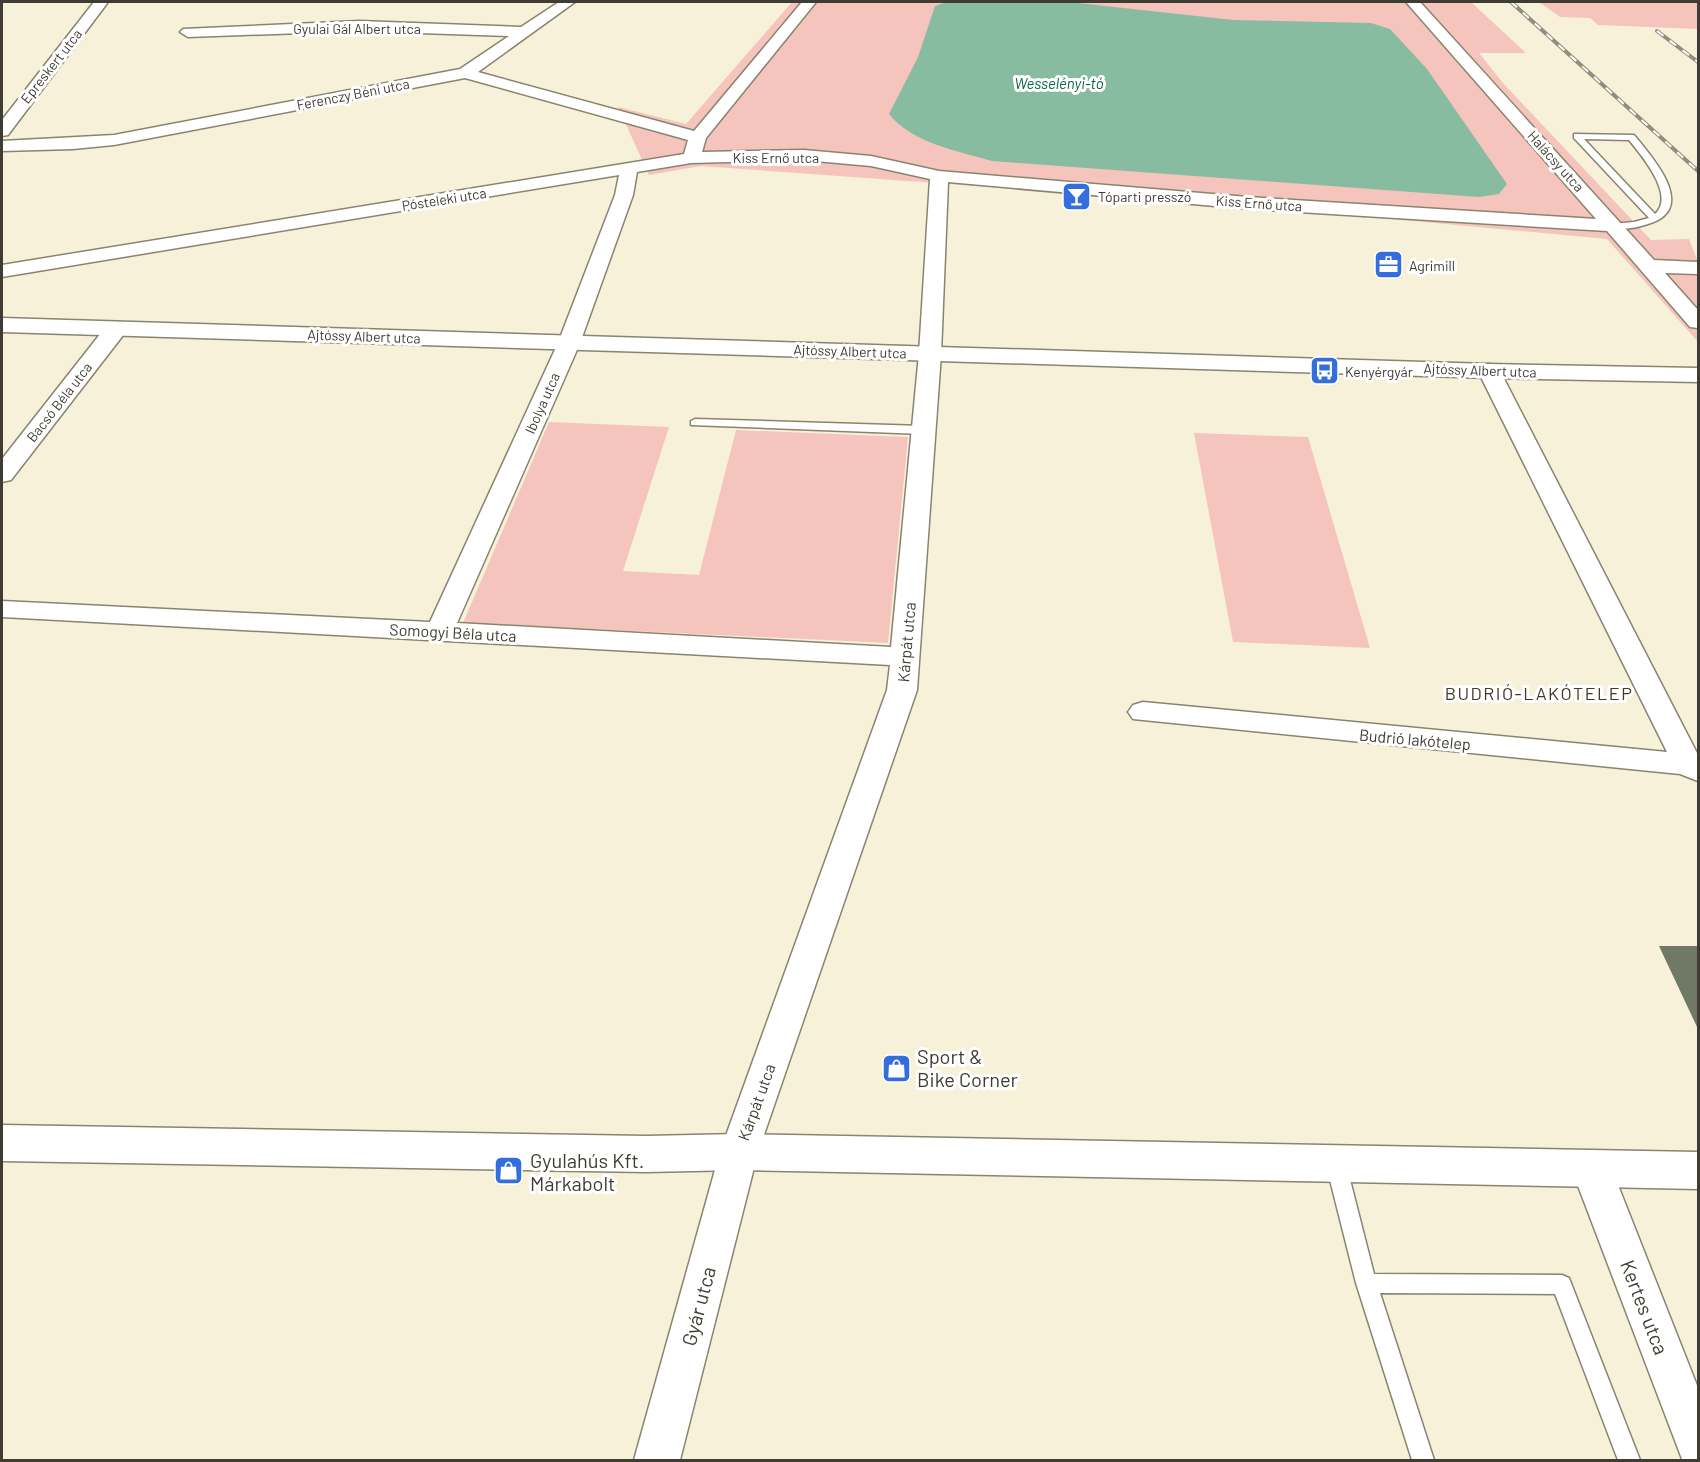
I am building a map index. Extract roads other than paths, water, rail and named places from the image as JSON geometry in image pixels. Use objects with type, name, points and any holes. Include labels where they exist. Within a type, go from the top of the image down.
[{"type":"main road","name":"Ajtóssy Albert utca","points":[[2,325],[1489,371],[1698,375]]},
{"type":"main road","points":[[2,1143],[646,1154],[739,1152],[1698,1171]]},
{"type":"street","name":"Epreskert utca","points":[[2,130],[101,2]]},
{"type":"street","points":[[462,28],[459,60],[526,32],[568,2]]},
{"type":"street","points":[[691,158],[698,137],[809,2]]},
{"type":"street","name":"Halácsy utca","points":[[1413,2],[1698,321]]},
{"type":"street","name":"Gyulai Gál Albert utca","points":[[188,32],[359,26],[526,32]]},
{"type":"street","name":"Ferenczy Béni utca","points":[[2,146],[114,140],[459,60],[698,137]]},
{"type":"street","name":"Kiss Ernő utca","points":[[691,158],[804,155],[872,161],[939,176],[1248,203],[1614,226]]},
{"type":"street","name":"Pósteleki utca","points":[[2,271],[691,158]]},
{"type":"street","name":"Ibolya utca","points":[[440,631],[569,343],[624,195],[629,169]]},
{"type":"street","name":"Kárpát utca","points":[[739,1152],[902,690],[930,354],[939,176]]},
{"type":"street","points":[[1651,266],[1698,268]]},
{"type":"street","name":"Bacsó Béla utca","points":[[2,476],[116,328]]},
{"type":"street","name":"Budrió lakótelep","points":[[1489,371],[1693,767]]},
{"type":"street","name":"Somogyi Béla utca","points":[[2,609],[905,657]]},
{"type":"street","name":"Budrió lakótelep","points":[[1143,712],[1693,767]]},
{"type":"street","name":"Gyár utca","points":[[657,1461],[739,1152]]},
{"type":"street","name":"Kertes utca","points":[[1592,1170],[1698,1443]]},
{"type":"lane","points":[[1614,226],[1635,225],[1655,219],[1665,211],[1668,198],[1660,178],[1630,137],[1577,136],[1655,219]]},
{"type":"lane","points":[[694,423],[923,430]]},
{"type":"lane","points":[[1336,1164],[1366,1283],[1423,1461]]},
{"type":"lane","points":[[1366,1283],[1563,1286],[1629,1461]]},
{"type":"water","name":"Wesselényi-tó","points":[[947,2],[1069,2],[1233,20],[1371,23],[1390,29],[1427,69],[1507,184],[1499,194],[1479,197],[992,161],[936,145],[910,132],[889,114],[918,57],[935,6]]},
{"type":"railway","points":[[1511,2],[1698,171]]},
{"type":"railway","points":[[1657,31],[1698,62]]},
{"type":"place","name":"Tóparti presszó","points":[[1077,196]]},
{"type":"place","name":"Agrimill","points":[[1388,265]]},
{"type":"place","name":"Kenyérgyár","points":[[1324,371]]},
{"type":"place","name":"Sport & Bike Corner","points":[[896,1068]]},
{"type":"place","name":"Gyulahús Kft. Márkabolt","points":[[509,1171]]},
{"type":"district","name":"BUDRIÓ-LAKÓTELEP","points":[[1539,693]]}]
